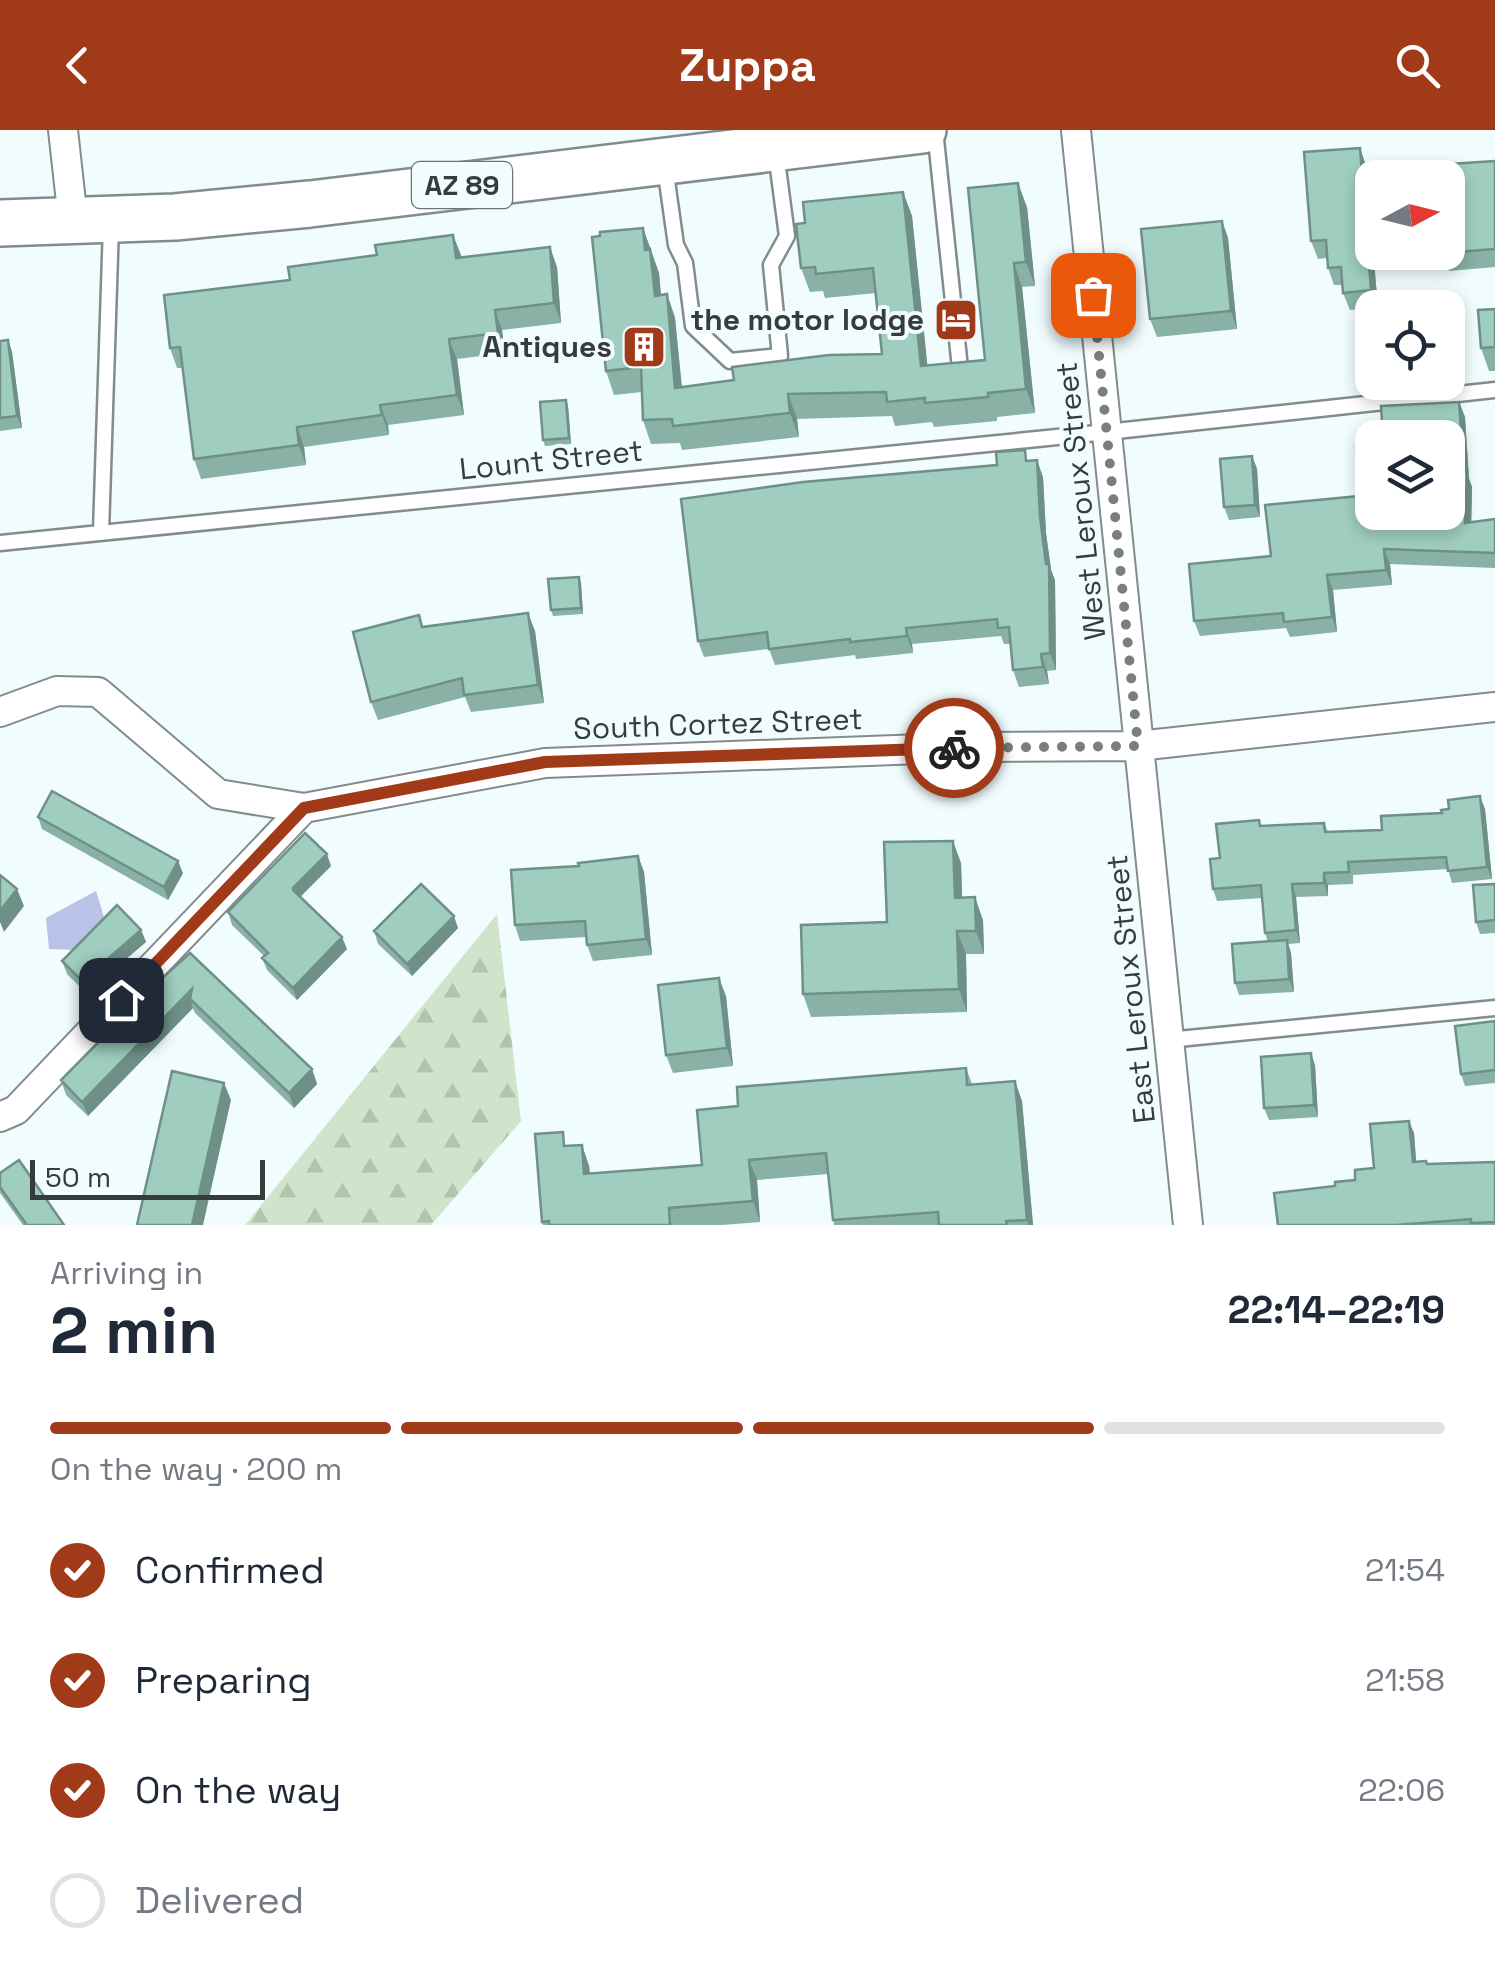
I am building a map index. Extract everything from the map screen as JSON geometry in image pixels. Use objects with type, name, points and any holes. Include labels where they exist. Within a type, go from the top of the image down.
[{"type":"main road","name":"AZ 89","points":[[0,223],[175,218],[923,130]]},
{"type":"street","points":[[63,130],[92,220]]},
{"type":"street","name":"West Leroux Street","points":[[1076,130],[1138,746]]},
{"type":"street","points":[[0,712],[57,691],[98,692],[218,794],[304,808]]},
{"type":"street","name":"South Cortez Street","points":[[304,808],[545,762],[975,747],[1138,746],[1495,707]]},
{"type":"street","name":"East Leroux Street","points":[[1138,746],[1188,1225]]},
{"type":"street","points":[[0,1117],[16,1110],[304,808]]},
{"type":"lane","points":[[935,130],[960,368]]},
{"type":"lane","points":[[664,161],[676,245],[686,263],[693,326],[730,361],[780,356],[771,265],[787,236],[776,148]]},
{"type":"lane","points":[[92,220],[101,532]]},
{"type":"lane","name":"Lount Street","points":[[0,542],[1495,390]]},
{"type":"lane","points":[[1168,1040],[1495,1008]]},
{"type":"green space","points":[[497,914],[521,1121],[431,1225],[245,1225]]},
{"type":"water","points":[[96,891],[104,917],[76,950],[49,949],[46,918]]},
{"type":"building","points":[[1360,148],[1361,160],[1355,160],[1355,270],[1369,270],[1371,290],[1343,293],[1341,267],[1328,268],[1326,240],[1311,241],[1304,152]]},
{"type":"building","points":[[1495,161],[1495,249],[1465,251],[1465,163]]},
{"type":"building","points":[[1018,183],[1026,262],[1014,263],[1026,389],[925,403],[925,398],[887,402],[886,392],[788,394],[790,413],[673,426],[672,419],[643,420],[641,367],[606,371],[592,237],[600,236],[600,232],[643,228],[645,250],[650,249],[655,296],[667,294],[675,388],[734,380],[732,367],[829,355],[882,354],[873,268],[816,274],[815,267],[801,268],[796,224],[805,223],[803,202],[903,192],[921,366],[985,360],[968,188]]},
{"type":"building","points":[[1222,221],[1231,311],[1150,319],[1141,229]]},
{"type":"building","points":[[453,235],[456,258],[550,247],[554,303],[495,310],[498,333],[449,339],[457,395],[380,405],[382,415],[297,427],[299,445],[194,459],[180,347],[170,348],[164,295],[290,280],[288,267],[377,255],[375,245]]},
{"type":"building","points":[[1495,309],[1495,347],[1481,348],[1478,310]]},
{"type":"building","points":[[8,340],[17,416],[0,418],[0,341]]},
{"type":"building","points":[[566,400],[569,438],[543,440],[540,402]]},
{"type":"building","points":[[1459,402],[1460,420],[1382,420],[1381,406]]},
{"type":"building","points":[[1025,450],[1026,461],[1037,460],[1040,517],[1049,564],[1050,653],[1041,654],[1043,667],[1013,670],[1009,627],[998,628],[997,619],[906,628],[907,636],[769,649],[767,632],[698,641],[681,499],[803,482],[997,465],[996,452]]},
{"type":"building","points":[[1252,456],[1255,505],[1224,507],[1220,459]]},
{"type":"building","points":[[1355,496],[1355,530],[1465,530],[1465,523],[1495,519],[1495,553],[1384,549],[1386,570],[1327,575],[1332,617],[1284,622],[1283,613],[1194,621],[1189,564],[1271,556],[1265,505]]},
{"type":"building","points":[[579,577],[581,608],[551,610],[548,579]]},
{"type":"building","points":[[528,613],[538,685],[464,695],[462,678],[371,702],[353,632],[419,615],[422,627]]},
{"type":"building","points":[[52,791],[178,861],[164,887],[38,817]]},
{"type":"building","points":[[1480,796],[1487,867],[1448,871],[1446,857],[1348,862],[1349,872],[1324,873],[1324,883],[1292,884],[1296,930],[1265,933],[1261,885],[1213,889],[1210,859],[1220,858],[1216,824],[1259,820],[1260,826],[1324,823],[1325,832],[1382,830],[1381,816],[1442,813],[1441,810],[1449,809],[1448,800]]},
{"type":"building","points":[[305,833],[327,854],[293,890],[342,937],[293,988],[262,958],[268,953],[228,912]]},
{"type":"building","points":[[953,841],[955,898],[975,897],[976,931],[957,931],[959,989],[803,994],[801,925],[887,922],[884,842]]},
{"type":"building","points":[[638,856],[646,939],[587,945],[585,921],[515,925],[511,870],[579,866],[578,863]]},
{"type":"building","points":[[0,875],[17,889],[0,911]]},
{"type":"building","points":[[421,884],[454,916],[407,964],[374,931]]},
{"type":"building","points":[[1495,884],[1495,920],[1476,922],[1473,885]]},
{"type":"building","points":[[117,905],[141,930],[82,981],[62,961]]},
{"type":"building","points":[[1287,940],[1289,979],[1235,983],[1232,944]]},
{"type":"building","points":[[190,953],[312,1069],[289,1093],[190,999],[192,989],[82,1102],[61,1080]]},
{"type":"building","points":[[719,978],[727,1048],[666,1055],[658,985]]},
{"type":"building","points":[[1495,1021],[1495,1070],[1461,1074],[1455,1026]]},
{"type":"building","points":[[1311,1053],[1314,1105],[1264,1108],[1261,1057]]},
{"type":"building","points":[[966,1068],[967,1085],[1015,1081],[1027,1220],[1006,1221],[1007,1225],[939,1225],[938,1212],[833,1220],[826,1153],[749,1160],[753,1201],[669,1208],[670,1225],[542,1222],[535,1134],[563,1132],[564,1146],[582,1145],[584,1174],[702,1165],[697,1110],[738,1106],[737,1087]]},
{"type":"building","points":[[172,1071],[224,1083],[192,1225],[137,1225]]},
{"type":"building","points":[[1409,1121],[1413,1162],[1495,1162],[1495,1222],[1471,1223],[1471,1219],[1396,1225],[1278,1225],[1274,1193],[1355,1180],[1355,1170],[1374,1168],[1370,1124]]},
{"type":"building","points":[[19,1160],[64,1225],[27,1225],[0,1187],[0,1173]]},
{"type":"way so far","points":[[954,748],[1138,746],[1093,295]]},
{"type":"place","name":"the motor lodge","points":[[956,320]]},
{"type":"place","name":"Antiques","points":[[644,347]]},
{"type":"route","points":[[121,1000],[304,808],[545,762],[954,748]]}]
